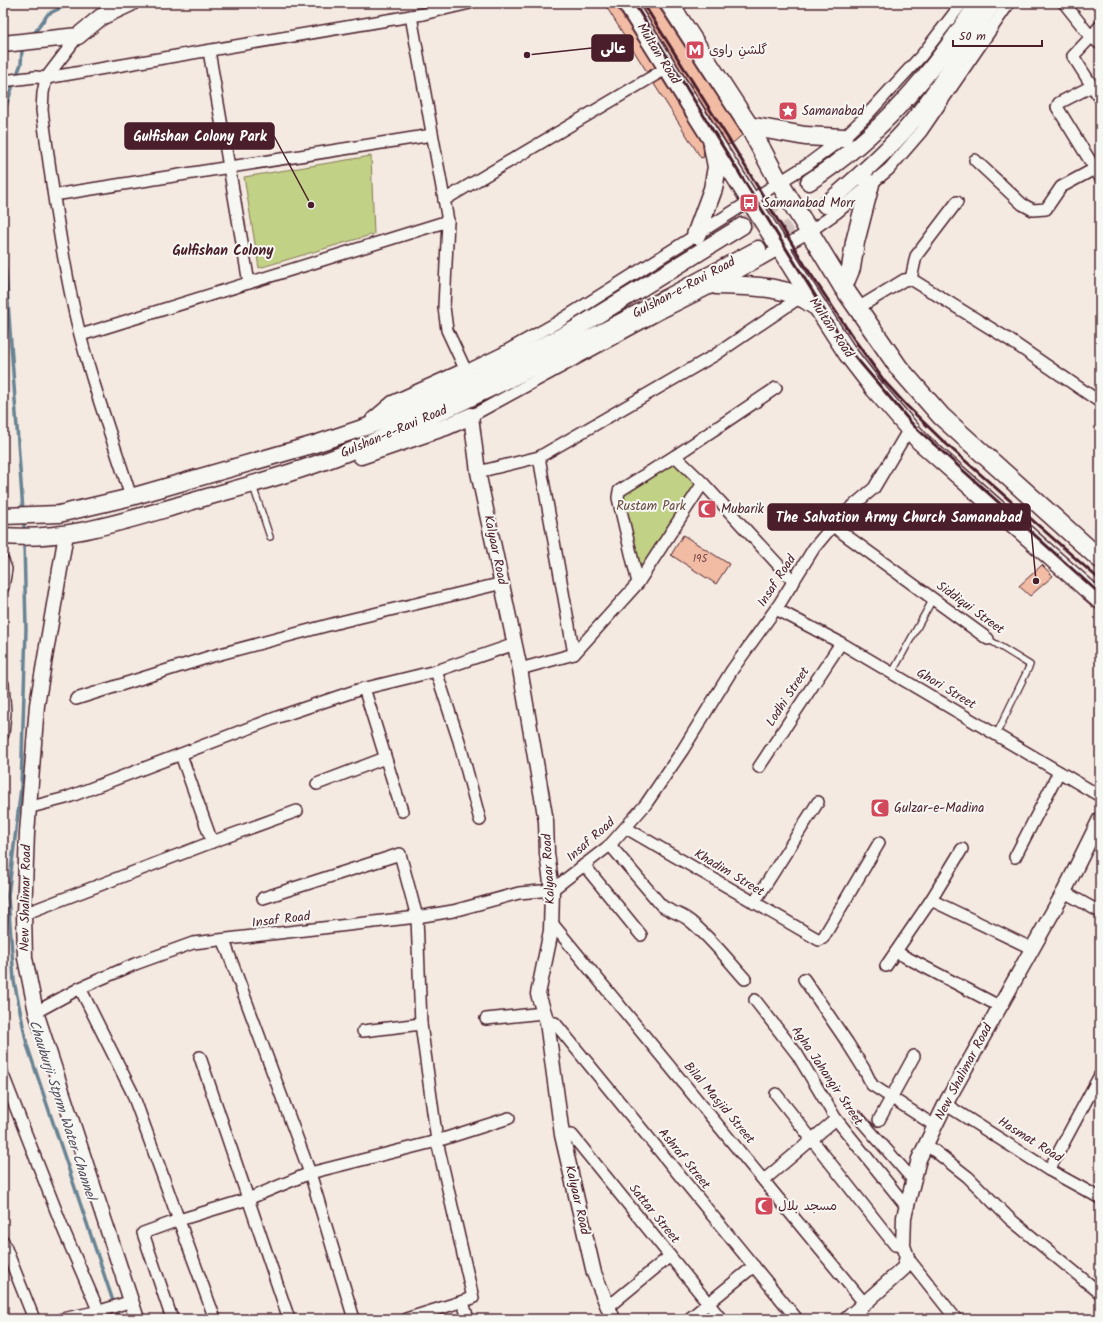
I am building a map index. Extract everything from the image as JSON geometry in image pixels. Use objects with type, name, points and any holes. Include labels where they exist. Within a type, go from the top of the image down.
[{"type":"main road","points":[[3,44],[74,37],[101,17],[131,3]]},
{"type":"main road","name":"Multan Road","points":[[627,3],[666,68],[848,354],[920,441],[1100,600]]},
{"type":"main road","points":[[669,3],[749,126],[779,182],[843,287],[899,368],[941,416],[1100,559]]},
{"type":"main road","points":[[810,182],[850,154],[894,112],[952,42],[978,3]]},
{"type":"main road","points":[[825,205],[861,174],[910,124],[941,83],[993,3]]},
{"type":"main road","points":[[749,126],[805,136],[843,138]]},
{"type":"main road","points":[[696,235],[713,189],[717,167],[712,139]]},
{"type":"main road","points":[[843,287],[851,268],[855,242],[870,184]]},
{"type":"main road","name":"Gulshan-e-Ravi Road","points":[[5,516],[59,514],[131,497],[315,444],[365,427],[462,388],[575,329],[742,226]]},
{"type":"main road","name":"Gulshan-e-Ravi Road","points":[[5,536],[61,535],[132,519],[253,484],[334,457],[467,401],[758,249]]},
{"type":"main road","points":[[716,286],[760,287],[802,296],[818,308]]},
{"type":"main road","points":[[365,427],[393,404],[466,371]]},
{"type":"main road","points":[[334,457],[359,457],[446,427],[471,416]]},
{"type":"main road","points":[[157,490],[162,510]]},
{"type":"street","points":[[3,81],[35,77],[46,78],[209,51],[411,16],[470,3]]},
{"type":"street","points":[[411,16],[448,222],[444,307],[447,330],[466,371],[501,354],[558,322],[807,165],[843,138],[922,55],[962,3]]},
{"type":"street","points":[[471,416],[658,314],[716,286],[781,249],[836,214],[889,169],[921,132],[1009,3]]},
{"type":"street","points":[[1064,3],[1096,41]]},
{"type":"street","points":[[1100,26],[1096,41],[1073,56],[1100,98]]},
{"type":"street","points":[[74,37],[46,78],[42,110],[54,195],[75,314],[101,404],[131,497]]},
{"type":"street","points":[[209,51],[249,283]]},
{"type":"street","points":[[444,200],[666,68]]},
{"type":"street","points":[[975,160],[1022,204],[1033,210],[1046,209],[1061,187],[1098,170],[1057,107],[1059,103],[1092,86]]},
{"type":"street","points":[[54,195],[432,134]]},
{"type":"street","points":[[911,279],[916,256],[957,202]]},
{"type":"street","points":[[81,335],[448,222]]},
{"type":"street","points":[[858,308],[904,280],[911,279],[1008,339],[1100,402]]},
{"type":"street","points":[[478,472],[539,457],[715,355],[802,296]]},
{"type":"street","points":[[638,583],[618,498],[619,490],[675,456],[776,388]]},
{"type":"street","name":"Kalyaar Road","points":[[471,416],[478,472],[520,669],[546,821],[547,853],[552,890],[551,931],[538,994],[545,1018],[562,1135],[594,1273],[611,1313]]},
{"type":"street","name":"Insaf Road","points":[[36,1012],[80,988],[135,964],[193,944],[417,917],[453,911],[519,893],[552,890],[610,845],[646,804],[682,751],[732,670],[794,582],[814,548],[840,517],[874,488],[909,429]]},
{"type":"street","points":[[675,456],[703,483],[794,582]]},
{"type":"street","points":[[539,457],[574,654]]},
{"type":"street","points":[[520,669],[574,654],[638,583],[703,483]]},
{"type":"street","name":"Siddiqui Street","points":[[833,526],[988,639]]},
{"type":"street","name":"New Shalimar Road","points":[[61,535],[37,704],[31,807],[27,833],[24,914],[25,958],[36,1012],[128,1302],[137,1319]]},
{"type":"street","points":[[3,561],[6,569],[3,587]]},
{"type":"street","points":[[76,699],[209,657],[340,622],[502,583]]},
{"type":"street","name":"Ghori Street","points":[[776,609],[841,643],[1100,796]]},
{"type":"street","name":"Lodhi Street","points":[[759,767],[841,643]]},
{"type":"street","points":[[31,807],[66,798],[278,717],[364,688],[436,671],[515,644]]},
{"type":"street","points":[[436,671],[459,741],[480,820]]},
{"type":"street","points":[[3,684],[5,713],[3,734]]},
{"type":"street","points":[[364,688],[402,811]]},
{"type":"street","points":[[181,755],[212,842]]},
{"type":"street","points":[[317,784],[385,758]]},
{"type":"street","points":[[1016,857],[1059,772]]},
{"type":"street","points":[[754,903],[818,802]]},
{"type":"street","points":[[24,914],[297,811]]},
{"type":"street","name":"New Shalimar Road","points":[[847,1319],[902,1271],[905,1251],[906,1206],[919,1159],[945,1104],[1031,948],[1064,892],[1100,819]]},
{"type":"street","name":"Khadim Street","points":[[626,828],[819,940],[824,938],[879,843]]},
{"type":"street","points":[[610,845],[666,910],[676,912],[689,920],[745,979]]},
{"type":"street","points":[[886,966],[931,900],[962,849]]},
{"type":"street","points":[[262,898],[400,854],[417,917],[421,1024],[437,1141],[473,1298],[406,1319]]},
{"type":"street","points":[[584,865],[641,935]]},
{"type":"street","points":[[1064,892],[1100,912]]},
{"type":"street","points":[[931,900],[1031,948]]},
{"type":"street","name":"Bilal Masjid Street","points":[[551,922],[865,1304]]},
{"type":"street","points":[[224,941],[310,1173],[354,1319]]},
{"type":"street","points":[[896,952],[999,1006]]},
{"type":"street","points":[[804,979],[847,1042],[872,1085],[935,1126]]},
{"type":"street","points":[[80,988],[132,1092],[214,1319]]},
{"type":"street","name":"Agha Jahangir Street","points":[[755,1000],[797,1054],[836,1119],[906,1206]]},
{"type":"street","points":[[486,1019],[545,1018]]},
{"type":"street","name":"Ashraf Street","points":[[545,1018],[555,1023],[797,1319]]},
{"type":"street","points":[[363,1031],[421,1024]]},
{"type":"street","points":[[879,1120],[914,1056]]},
{"type":"street","points":[[200,1057],[289,1319]]},
{"type":"street","points":[[3,1075],[64,1231],[103,1313]]},
{"type":"street","points":[[1049,1170],[1100,1075]]},
{"type":"street","points":[[776,1094],[895,1245],[905,1251],[956,1319]]},
{"type":"street","name":"Hasmat Road","points":[[945,1104],[1049,1170],[1100,1198]]},
{"type":"street","points":[[858,1116],[913,1180]]},
{"type":"street","points":[[172,1319],[143,1233],[179,1220],[248,1199],[310,1173],[437,1141],[509,1118]]},
{"type":"street","points":[[764,1180],[836,1119]]},
{"type":"street","name":"Sattar Street","points":[[562,1135],[572,1134],[721,1319]]},
{"type":"street","points":[[926,1144],[968,1177],[1010,1219],[1100,1292]]},
{"type":"street","points":[[3,1241],[34,1319]]},
{"type":"street","points":[[611,1313],[670,1256]]},
{"type":"street","points":[[689,1319],[754,1266]]},
{"type":"street","points":[[62,1319],[103,1313],[128,1302]]},
{"type":"street","points":[[463,1302],[468,1319]]},
{"type":"lane","points":[[253,484],[270,537]]},
{"type":"lane","points":[[892,673],[933,599]]},
{"type":"lane","name":"Siddiqui Street","points":[[988,639],[1030,665],[996,734]]},
{"type":"green space","points":[[371,156],[374,234],[259,268],[244,177]]},
{"type":"green space","name":"Rustam Park","points":[[675,456],[702,486],[638,583],[619,491]]},
{"type":"building","points":[[604,3],[617,3],[618,9],[655,67],[647,72]]},
{"type":"building","points":[[639,3],[659,3],[660,9],[740,131],[742,135],[734,142],[728,145]]},
{"type":"building","points":[[662,79],[703,144],[704,157],[701,158],[654,84]]},
{"type":"building","points":[[683,535],[729,564],[716,584],[671,555]]},
{"type":"building","points":[[1042,565],[1053,576],[1030,596],[1019,586]]},
{"type":"waterway","points":[[33,35],[48,14],[71,3]]},
{"type":"waterway","points":[[16,77],[21,64],[22,50],[24,47]]},
{"type":"waterway","points":[[3,116],[14,82]]},
{"type":"waterway","name":"Chauburji Stprm Water Channel","points":[[3,233],[23,511]]},
{"type":"waterway","name":"Chauburji Stprm Water Channel","points":[[24,519],[24,533]]},
{"type":"waterway","name":"Chauburji Stprm Water Channel","points":[[24,541],[26,629],[21,788],[8,896],[14,981],[27,1045],[119,1319]]},
{"type":"tunnel","points":[[742,226],[809,182]]},
{"type":"tunnel","points":[[758,249],[825,205]]},
{"type":"railway","points":[[634,3],[847,347],[914,426],[1100,594]]},
{"type":"railway","points":[[643,3],[736,151],[806,267],[856,342],[885,382],[944,442],[1100,580]]},
{"type":"place","name":"گلشنِ راوی","points":[[695,50]]},
{"type":"place","name":"عالی","points":[[527,55]]},
{"type":"place","name":"Samanabad","points":[[788,111]]},
{"type":"place","name":"Samanabad Morr","points":[[749,203]]},
{"type":"place","name":"Gulfishan Colony Park","points":[[311,205]]},
{"type":"place","name":"Mubarik","points":[[707,509]]},
{"type":"place","name":"The Salvation Army Church Samanabad","points":[[1036,581]]},
{"type":"place","name":"Gulzar-e-Madina","points":[[880,808]]},
{"type":"place","name":"مسجد بلال","points":[[764,1206]]},
{"type":"district","name":"Gulfishan Colony","points":[[223,251]]}]
